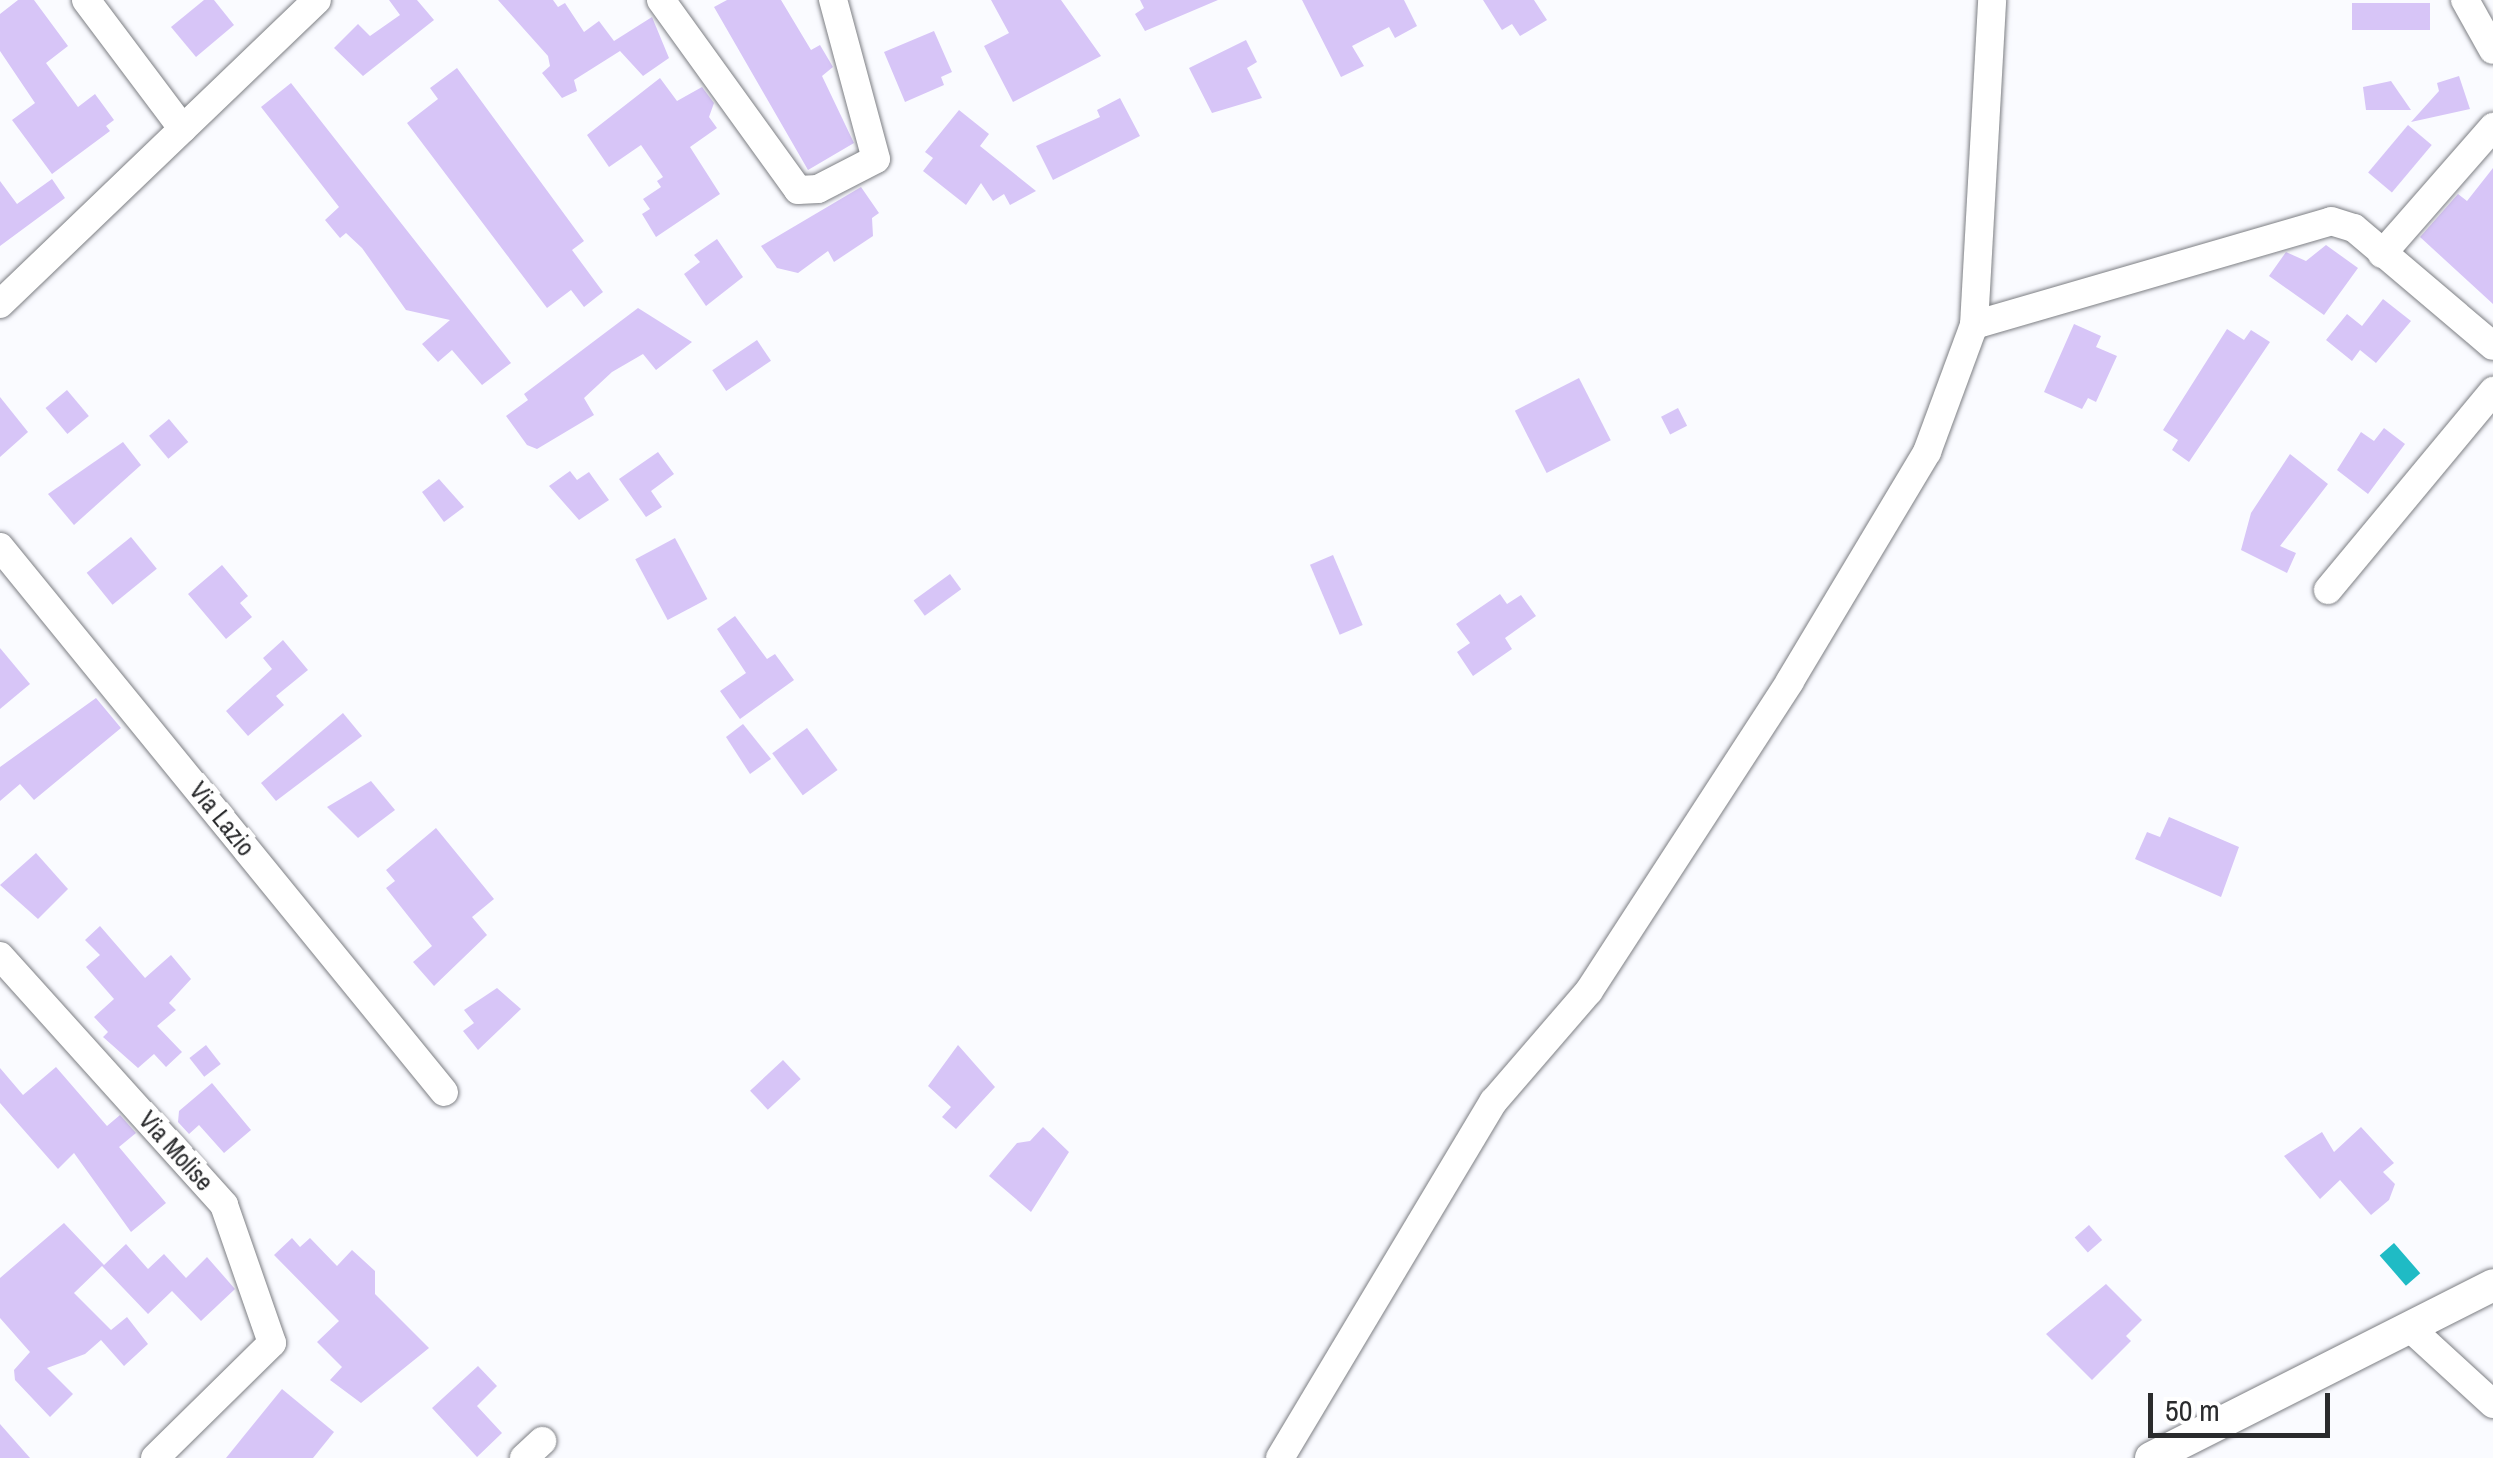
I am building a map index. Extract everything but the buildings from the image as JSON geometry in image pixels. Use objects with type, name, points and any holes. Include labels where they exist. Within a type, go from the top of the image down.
[{"type":"street","points":[[86,0],[183,128]]},
{"type":"street","points":[[0,305],[317,0]]},
{"type":"street","points":[[661,0],[798,190],[834,182],[876,158],[833,0]]},
{"type":"street","points":[[1280,1458],[1494,1101],[1589,991],[1800,665],[1928,452],[1974,325],[1992,0]]},
{"type":"street","points":[[2466,0],[2493,50]]},
{"type":"street","points":[[2382,254],[2493,127]]},
{"type":"street","points":[[1974,325],[2331,221],[2354,228],[2493,346]]},
{"type":"street","points":[[2328,590],[2493,391]]},
{"type":"street","name":"Via Lazio","points":[[0,547],[444,1092]]},
{"type":"street","name":"Via Molise","points":[[0,956],[224,1205],[272,1343],[155,1458]]},
{"type":"street","points":[[2151,1458],[2493,1285]]},
{"type":"street","points":[[2409,1327],[2493,1404]]},
{"type":"water","points":[[2394,1243],[2420,1273],[2406,1286],[2380,1255]]}]
